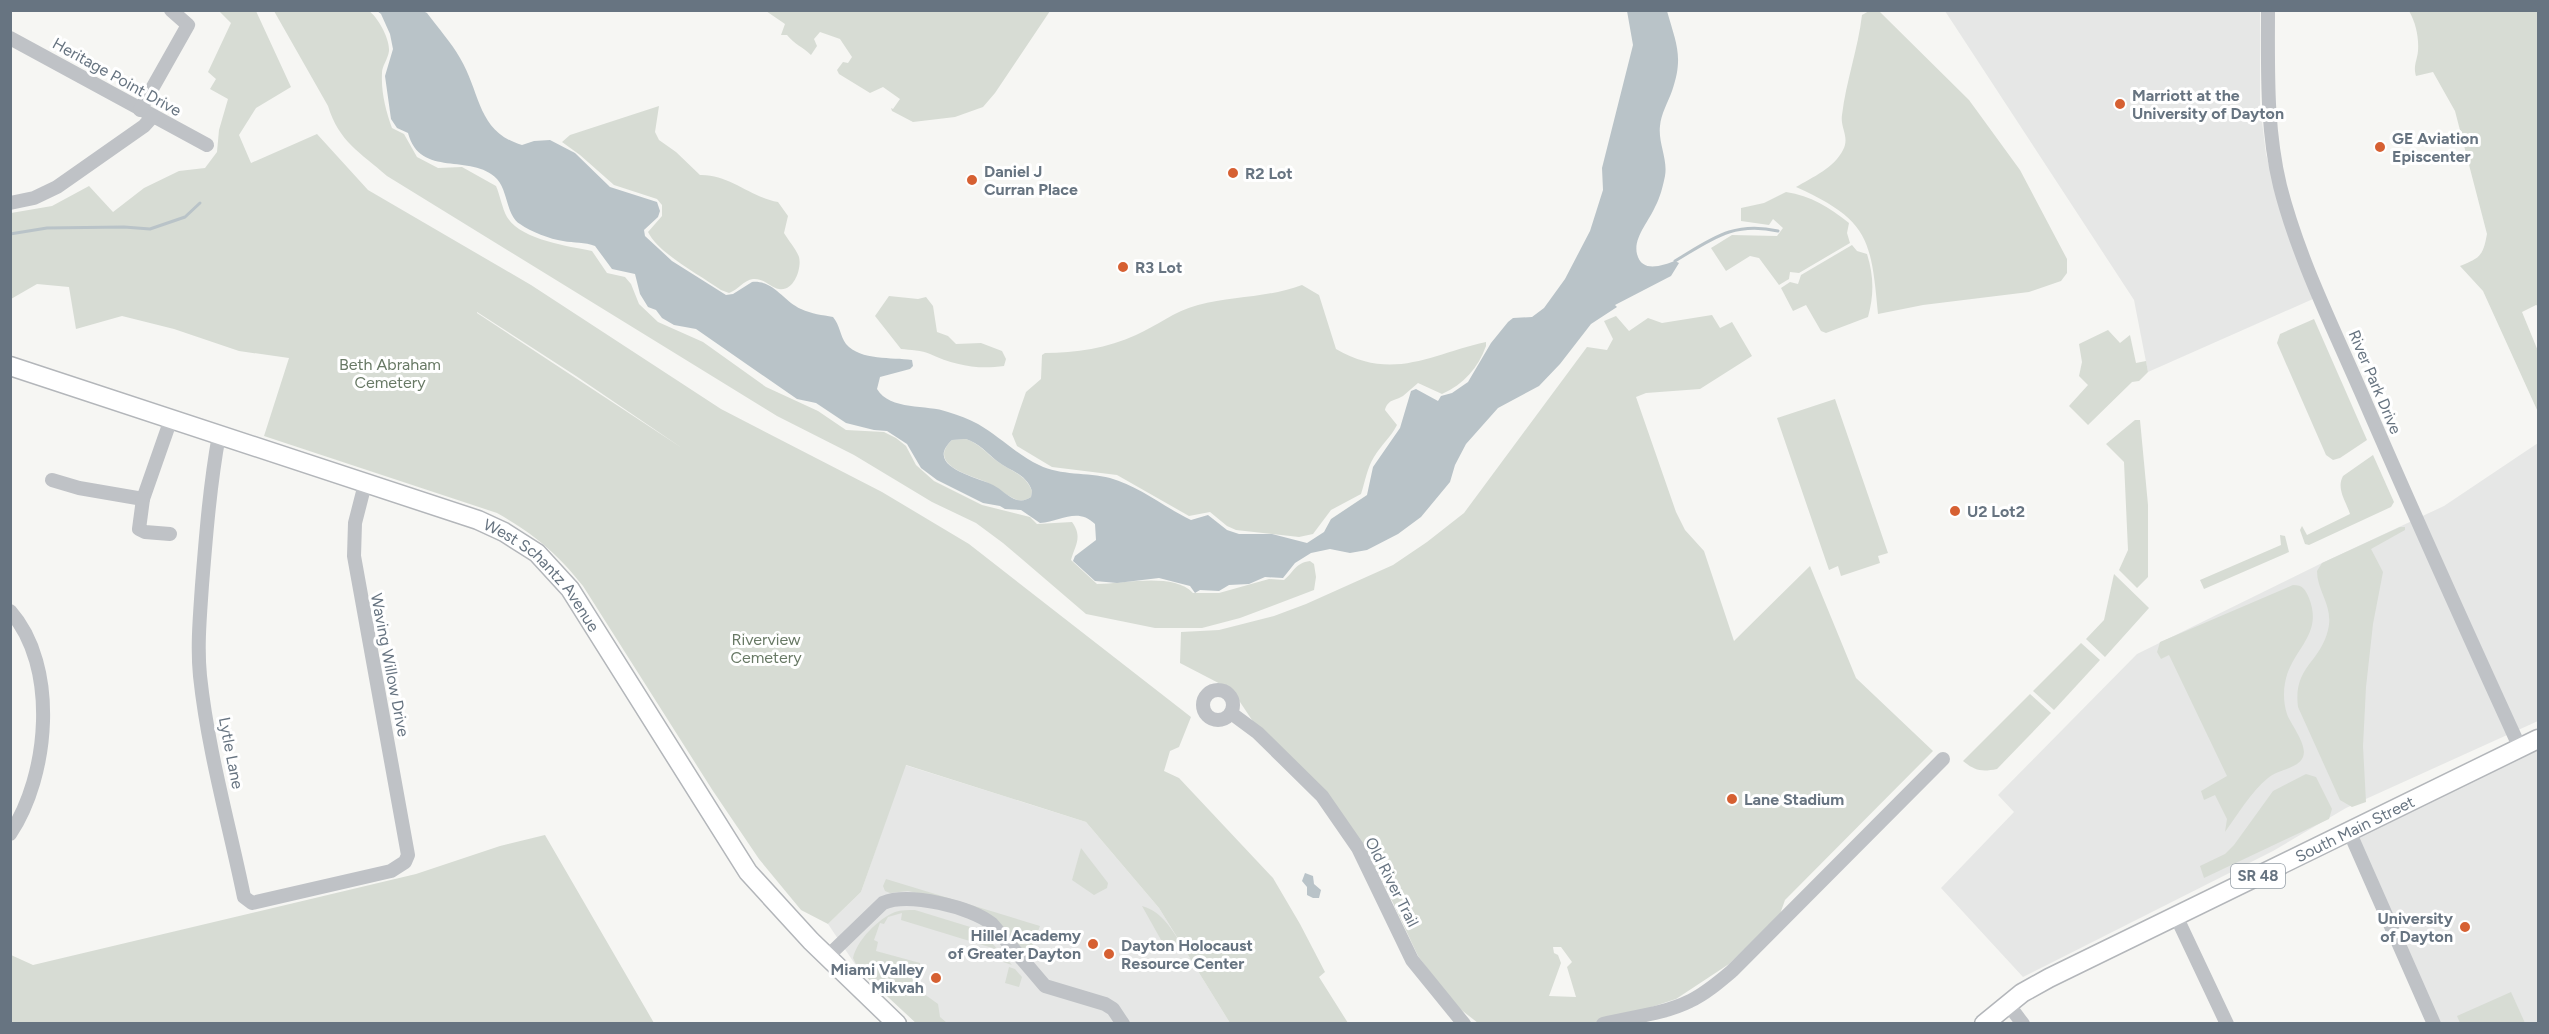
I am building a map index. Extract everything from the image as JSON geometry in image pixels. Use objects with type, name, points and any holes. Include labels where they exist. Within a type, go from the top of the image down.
[{"type":"main road","name":"West Schantz Avenue","points":[[10,366],[478,520],[525,544],[554,569],[570,589],[737,857],[827,957],[897,1023]]},
{"type":"main road","name":"South Main Street","points":[[1984,1023],[2008,1004],[2049,978],[2538,739]]},
{"type":"street","points":[[10,203],[34,198],[57,187],[144,126],[147,113],[188,25],[171,10]]},
{"type":"street","name":"River Park Drive","points":[[2268,10],[2268,100],[2271,136],[2281,188],[2292,224],[2323,305],[2435,563],[2520,748]]},
{"type":"street","name":"Heritage Point Drive","points":[[10,38],[207,145]]},
{"type":"street","points":[[170,534],[145,532],[139,529],[143,499],[171,419]]},
{"type":"street","name":"Lytle Lane","points":[[219,435],[210,490],[199,648],[200,677],[243,897],[252,903],[261,903],[392,871],[405,862],[408,852]]},
{"type":"street","points":[[52,480],[79,488],[143,499]]},
{"type":"street","name":"Waving Willow Drive","points":[[365,483],[355,522],[354,556],[408,852]]},
{"type":"street","points":[[10,611],[27,635],[35,655],[42,696],[39,762],[26,803],[10,834]]},
{"type":"street","name":"Old River Trail","points":[[1231,713],[1258,733],[1322,796],[1358,848],[1412,960],[1464,1023]]},
{"type":"street","points":[[1603,1023],[1689,1002],[1732,972],[1943,759]]},
{"type":"street","points":[[2349,831],[2434,1023]]},
{"type":"street","points":[[827,957],[884,903],[915,898],[982,917],[992,924],[1045,986],[1105,1004],[1113,1009],[1123,1023]]},
{"type":"street","points":[[2176,916],[2227,1023]]},
{"type":"street","points":[[2008,1004],[2023,1023]]},
{"type":"shaded area","points":[[377,11],[423,11],[427,13],[460,58],[488,121],[507,139],[522,145],[534,141],[550,140],[575,153],[610,187],[657,202],[660,211],[658,217],[644,230],[645,236],[672,261],[726,295],[733,294],[752,282],[766,284],[801,309],[833,317],[844,341],[852,349],[868,356],[912,360],[913,366],[910,369],[880,377],[877,389],[891,401],[963,417],[975,422],[1039,465],[1056,471],[1110,478],[1141,491],[1191,520],[1208,515],[1227,530],[1239,534],[1272,534],[1307,543],[1324,532],[1331,519],[1367,495],[1373,467],[1400,428],[1411,391],[1416,389],[1438,401],[1441,396],[1452,393],[1468,382],[1491,343],[1508,322],[1513,318],[1532,317],[1544,308],[1565,279],[1590,231],[1603,190],[1602,168],[1633,45],[1627,11],[1667,11],[1676,41],[1678,69],[1660,126],[1665,176],[1658,200],[1639,236],[1636,248],[1640,260],[1648,266],[1659,266],[1675,261],[1679,263],[1671,276],[1615,305],[1617,307],[1591,324],[1560,364],[1539,386],[1498,408],[1466,444],[1455,465],[1450,482],[1421,517],[1398,534],[1367,550],[1350,553],[1330,549],[1311,553],[1295,563],[1283,578],[1265,577],[1249,584],[1229,585],[1219,591],[1200,590],[1195,593],[1190,586],[1159,578],[1117,583],[1095,581],[1073,561],[1075,556],[1096,540],[1095,524],[1089,519],[1082,516],[1069,516],[1040,523],[1021,510],[1005,509],[983,503],[937,480],[921,468],[907,444],[887,431],[846,423],[816,403],[797,399],[696,329],[674,325],[662,318],[656,310],[648,307],[640,294],[635,274],[612,269],[595,246],[552,239],[520,224],[509,209],[501,184],[486,171],[435,161],[423,156],[414,147],[408,133],[397,128],[391,119],[385,76],[393,49],[390,34],[381,14]],"holes":[[[952,440],[971,441],[1002,465],[1022,476],[1032,491],[1031,497],[1017,500],[993,485],[956,470],[948,464],[944,457],[945,449]]]},
{"type":"shaded area","points":[[1945,11],[2260,11],[2260,105],[2266,154],[2290,241],[2313,299],[2148,372],[2134,300]]},
{"type":"shaded area","points":[[2538,443],[2538,721],[2346,808],[2273,851],[2023,977],[1941,888],[2014,812],[1998,795],[2137,654],[2444,506]]},
{"type":"shaded area","name":"University of Dayton","points":[[2538,739],[2538,1023],[2434,1023],[2349,831]]},
{"type":"shaded area","points":[[905,765],[1086,822],[1159,908],[1230,1023],[916,1023],[859,970],[828,924],[861,892]]},
{"type":"shaded area","points":[[1305,873],[1313,876],[1314,884],[1321,890],[1319,898],[1307,895],[1307,887],[1302,881]]},
{"type":"green space","points":[[368,10],[376,18],[388,41],[388,54],[382,70],[382,80],[384,102],[392,128],[404,134],[417,157],[438,168],[462,167],[496,186],[507,217],[514,225],[534,237],[592,251],[607,273],[625,277],[631,284],[639,304],[658,322],[703,342],[766,387],[818,411],[846,430],[884,432],[896,438],[906,446],[916,465],[934,481],[982,505],[1030,517],[1037,524],[1072,522],[1078,537],[1071,560],[1097,584],[1161,581],[1184,587],[1193,593],[1219,593],[1269,579],[1284,580],[1298,566],[1310,561],[1314,564],[1316,577],[1314,590],[1240,618],[1202,628],[1155,628],[1086,614],[1003,543],[976,523],[932,502],[854,455],[777,416],[387,176],[359,153],[338,129],[328,106],[274,11]]},
{"type":"green space","points":[[219,11],[256,11],[291,87],[256,108],[239,135],[251,163],[317,134],[368,190],[531,285],[721,409],[882,492],[969,544],[1191,717],[1179,747],[1170,751],[1164,771],[1179,778],[1273,878],[1325,972],[1319,977],[1348,1023],[1230,1023],[1159,908],[1086,822],[906,765],[861,892],[828,924],[801,910],[759,859],[713,791],[583,586],[554,554],[534,537],[497,513],[264,436],[289,358],[239,351],[174,329],[122,316],[76,329],[69,287],[37,284],[11,299],[11,213],[52,206],[89,186],[113,212],[144,188],[179,171],[205,168],[217,152],[219,130],[228,99],[210,89],[216,79],[208,72],[231,23]],"holes":[[[477,312],[576,376],[682,448]]]},
{"type":"green space","points":[[766,11],[1050,11],[995,93],[983,107],[955,117],[913,122],[892,111],[891,108],[893,109],[900,99],[883,87],[870,93],[839,74],[837,70],[843,62],[848,63],[852,57],[840,39],[820,32],[814,39],[817,46],[811,55],[787,35],[781,35],[785,24]]},
{"type":"green space","points":[[1869,11],[1880,12],[1969,100],[2020,170],[2067,259],[2067,273],[2061,281],[2029,292],[1923,305],[1878,314],[1872,267],[1862,235],[1839,210],[1796,187],[1829,167],[1843,150],[1846,141],[1842,120],[1844,102],[1862,15]]},
{"type":"green space","points":[[2409,11],[2538,11],[2538,306],[2522,312],[2538,351],[2538,412],[2483,291],[2460,266],[2480,255],[2487,234],[2455,111],[2433,72],[2416,76],[2418,41]]},
{"type":"green space","points":[[659,106],[655,132],[659,140],[676,152],[700,175],[720,178],[758,196],[778,202],[788,216],[784,233],[798,254],[800,262],[796,278],[789,287],[779,289],[753,279],[729,293],[721,290],[670,256],[653,240],[648,232],[662,216],[662,205],[657,199],[614,185],[562,142],[570,135]]},
{"type":"green space","points":[[1786,192],[1804,196],[1819,203],[1849,223],[1847,233],[1850,243],[1799,273],[1790,272],[1789,279],[1779,285],[1759,258],[1750,256],[1726,271],[1711,248],[1732,235],[1777,236],[1783,228],[1773,219],[1769,225],[1741,221],[1741,208],[1764,203]]},
{"type":"green space","points":[[1852,245],[1857,251],[1867,254],[1871,270],[1872,286],[1868,317],[1826,333],[1821,331],[1806,305],[1793,311],[1781,288],[1790,282],[1798,284],[1801,275]]},
{"type":"green space","points":[[1302,285],[1319,295],[1336,349],[1357,359],[1376,364],[1412,362],[1486,342],[1483,354],[1474,368],[1450,390],[1442,394],[1418,383],[1403,396],[1388,404],[1385,410],[1397,425],[1372,461],[1361,494],[1331,510],[1313,534],[1299,537],[1236,530],[1227,526],[1210,512],[1189,516],[1117,475],[1052,467],[1017,446],[1012,434],[1026,392],[1041,379],[1042,355],[1045,353],[1080,351],[1103,346],[1125,340],[1189,308]]},
{"type":"green space","points":[[889,296],[918,299],[926,297],[933,306],[937,332],[948,336],[956,344],[981,343],[1002,351],[1006,359],[1004,366],[966,366],[923,352],[901,349],[875,316]]},
{"type":"green space","points":[[1712,315],[1720,328],[1732,322],[1752,356],[1700,389],[1646,393],[1636,397],[1676,512],[1685,530],[1704,551],[1734,641],[1810,566],[1856,678],[1933,751],[1785,900],[1780,914],[1729,964],[1676,999],[1603,1023],[1478,1023],[1455,1005],[1418,956],[1385,886],[1362,845],[1254,723],[1232,690],[1180,663],[1181,632],[1219,630],[1274,616],[1393,565],[1464,513],[1587,347],[1607,350],[1613,339],[1604,321],[1616,316],[1629,331],[1648,318],[1662,323]],"holes":[[[1553,947],[1561,947],[1572,962],[1567,967],[1576,997],[1549,996],[1561,963]]]},
{"type":"green space","points":[[2314,319],[2367,440],[2340,458],[2333,460],[2326,455],[2277,343],[2280,334]]},
{"type":"green space","points":[[2108,330],[2120,343],[2130,335],[2136,363],[2146,361],[2148,372],[2139,381],[2132,382],[2088,425],[2069,406],[2088,385],[2079,376],[2082,362],[2079,344]]},
{"type":"green space","points":[[1835,399],[1888,553],[1878,556],[1880,563],[1841,576],[1838,566],[1829,570],[1777,418]]},
{"type":"green space","points":[[2135,420],[2140,420],[2148,505],[2148,577],[2137,588],[2119,570],[2128,550],[2124,462],[2106,444]]},
{"type":"green space","points":[[966,439],[1022,476],[1032,491],[1031,497],[1017,500],[988,483],[955,469],[948,463],[944,457],[945,449],[952,440]]},
{"type":"green space","points":[[2373,455],[2394,502],[2391,507],[2309,545],[2305,544],[2300,530],[2302,526],[2307,535],[2350,514],[2341,490],[2341,481],[2343,476]]},
{"type":"green space","points":[[2400,527],[2405,527],[2405,530],[2371,549],[2383,572],[2373,624],[2366,687],[2363,746],[2366,802],[2352,807],[2340,800],[2298,707],[2299,683],[2328,630],[2329,614],[2317,571],[2322,563]]},
{"type":"green space","points":[[2280,535],[2285,536],[2289,552],[2204,589],[2200,580],[2281,545]]},
{"type":"green space","points":[[2114,574],[2149,608],[2105,657],[2086,639],[2104,620]]},
{"type":"green space","points":[[2293,585],[2305,590],[2313,611],[2310,633],[2288,671],[2284,691],[2286,710],[2301,741],[2303,757],[2297,764],[2272,775],[2262,784],[2225,832],[2227,819],[2215,795],[2204,800],[2201,791],[2227,776],[2169,655],[2161,659],[2157,652],[2160,642]]},
{"type":"green space","points":[[2081,643],[2100,660],[2054,710],[2033,691]]},
{"type":"green space","points":[[2030,694],[2051,713],[1997,769],[1979,770],[1963,761]]},
{"type":"green space","points":[[2306,774],[2316,777],[2332,809],[2329,819],[2204,878],[2200,866],[2225,854],[2234,845],[2273,791]]},
{"type":"green space","points":[[545,835],[654,1023],[11,1023],[11,955],[33,965],[416,874],[500,846]]},
{"type":"green space","points":[[1081,848],[1108,883],[1107,888],[1094,895],[1072,880]]},
{"type":"green space","points":[[886,879],[1040,926],[1032,947],[1019,949],[997,923],[926,895],[908,891],[890,893],[885,891],[883,886]]},
{"type":"green space","points":[[1142,906],[1161,917],[1183,947],[1179,949],[1165,947]]},
{"type":"green space","points":[[915,910],[980,930],[998,950],[901,920],[902,913],[888,917],[884,924],[880,923],[874,940],[878,942],[876,951],[920,963],[920,991],[938,1004],[940,1017],[947,1023],[916,1023],[859,970],[853,958],[864,937],[882,920],[895,912]]},
{"type":"green space","points":[[999,951],[1012,965],[997,960]]},
{"type":"green space","points":[[1009,967],[1015,969],[1022,977],[1019,987],[1005,983]]},
{"type":"green space","points":[[2511,992],[2525,1023],[2460,1023],[2457,1016]]},
{"type":"waterway","points":[[10,234],[47,228],[150,229],[185,217],[200,203]]},
{"type":"waterway","points":[[1675,261],[1712,239],[1735,230],[1748,228],[1778,231]]},
{"type":"place","name":"Marriott at the University of Dayton","points":[[2120,104]]},
{"type":"place","name":"GE Aviation Episcenter","points":[[2380,147]]},
{"type":"place","name":"R2 Lot","points":[[1233,173]]},
{"type":"place","name":"Daniel J Curran Place","points":[[972,180]]},
{"type":"place","name":"R3 Lot","points":[[1123,267]]},
{"type":"place","name":"U2 Lot2","points":[[1955,511]]},
{"type":"place","name":"Lane Stadium","points":[[1732,799]]},
{"type":"place","name":"University of Dayton","points":[[2465,927]]},
{"type":"place","name":"Hillel Academy of Greater Dayton","points":[[1093,944]]},
{"type":"place","name":"Dayton Holocaust Resource Center","points":[[1109,954]]},
{"type":"place","name":"Miami Valley Mikvah","points":[[936,978]]},
{"type":"park label","name":"Beth Abraham Cemetery","points":[[390,373]]},
{"type":"park label","name":"Riverview Cemetery","points":[[766,648]]}]
